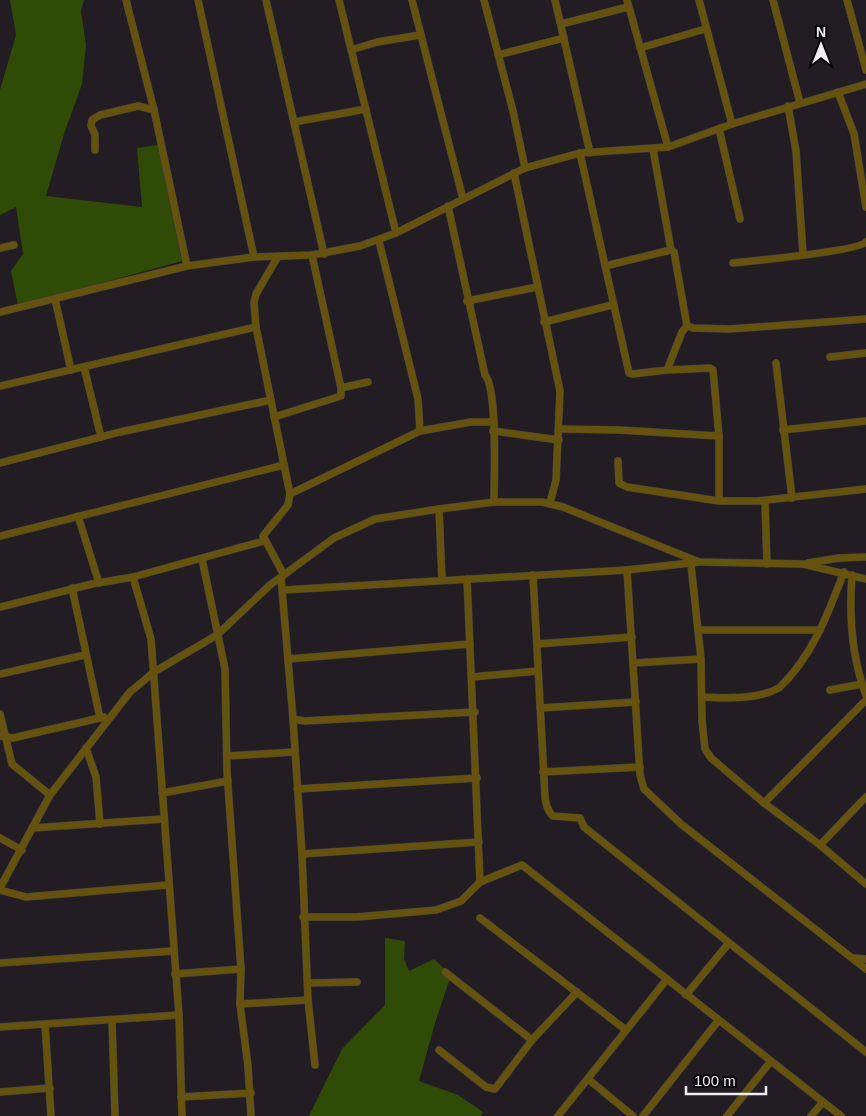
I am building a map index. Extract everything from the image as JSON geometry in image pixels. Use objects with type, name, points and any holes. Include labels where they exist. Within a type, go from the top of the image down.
[{"type":"street","points":[[126,0],[154,110],[187,266]]},
{"type":"street","points":[[198,0],[254,257]]},
{"type":"street","points":[[266,0],[324,254]]},
{"type":"street","points":[[339,0],[396,233]]},
{"type":"street","points":[[484,0],[525,168]]},
{"type":"street","points":[[555,0],[590,153]]},
{"type":"street","points":[[699,0],[705,29],[732,124]]},
{"type":"street","points":[[773,0],[800,103]]},
{"type":"street","points":[[847,0],[866,70]]},
{"type":"street","points":[[414,1],[420,35],[463,199]]},
{"type":"street","points":[[561,24],[628,4],[668,147]]},
{"type":"street","points":[[640,48],[705,29]]},
{"type":"street","points":[[351,50],[377,42],[420,35]]},
{"type":"street","points":[[498,54],[564,38]]},
{"type":"street","points":[[0,312],[187,266],[254,257],[277,258],[324,254],[379,241],[525,168],[580,153],[668,147],[788,106],[866,84]]},
{"type":"street","points":[[838,92],[854,134],[866,207]]},
{"type":"street","points":[[95,150],[96,134],[90,126],[92,120],[100,115],[138,106],[154,110]]},
{"type":"street","points":[[788,106],[796,151],[803,254]]},
{"type":"street","points":[[294,122],[366,109]]},
{"type":"street","points":[[720,129],[740,218]]},
{"type":"street","points":[[653,149],[687,326],[682,332],[667,370]]},
{"type":"street","points":[[580,153],[612,305],[629,373],[710,368],[714,370],[719,436],[719,501]]},
{"type":"street","points":[[514,173],[560,391],[560,429],[556,480],[550,503]]},
{"type":"street","points":[[448,206],[484,375],[490,382],[493,422],[494,502]]},
{"type":"street","points":[[379,241],[418,399],[420,431]]},
{"type":"street","points":[[733,263],[861,246],[866,242]]},
{"type":"street","points":[[0,248],[14,245]]},
{"type":"street","points":[[605,266],[671,250]]},
{"type":"street","points":[[274,417],[339,398],[342,388],[312,255]]},
{"type":"street","points":[[277,258],[256,294],[254,303],[256,327],[290,494],[288,505],[265,532],[264,541],[282,576],[302,854],[303,917],[308,1000],[315,1065]]},
{"type":"street","points":[[468,301],[537,287]]},
{"type":"street","points":[[55,299],[71,370]]},
{"type":"street","points":[[544,322],[612,305]]},
{"type":"street","points":[[687,326],[730,329],[866,318]]},
{"type":"street","points":[[0,386],[256,327]]},
{"type":"street","points":[[830,357],[866,353]]},
{"type":"street","points":[[776,363],[792,498]]},
{"type":"street","points":[[84,367],[101,437]]},
{"type":"street","points":[[342,388],[368,382]]},
{"type":"street","points":[[0,463],[101,437],[271,400]]},
{"type":"street","points":[[783,430],[866,421]]},
{"type":"street","points":[[290,494],[420,431],[471,422],[493,422]]},
{"type":"street","points":[[560,429],[619,430],[719,436]]},
{"type":"street","points":[[493,431],[559,440]]},
{"type":"street","points":[[618,461],[619,483],[627,487],[719,501],[765,501],[866,489]]},
{"type":"street","points":[[0,536],[284,465]]},
{"type":"street","points":[[765,501],[767,564]]},
{"type":"street","points":[[168,885],[26,897],[0,889],[50,796],[130,692],[154,672],[217,635],[282,576],[334,538],[364,523],[394,515],[494,502],[550,503],[695,563]]},
{"type":"street","points":[[439,509],[442,580]]},
{"type":"street","points":[[78,516],[99,583]]},
{"type":"street","points":[[0,607],[72,588],[133,577],[264,541]]},
{"type":"street","points":[[283,590],[627,570],[695,563],[803,564],[839,558],[866,557]]},
{"type":"street","points":[[202,559],[225,669],[228,781],[240,969],[240,1004],[251,1116]]},
{"type":"street","points":[[695,563],[703,697],[702,721],[707,754],[764,803],[820,845],[866,884]]},
{"type":"street","points":[[803,564],[844,572],[866,579]]},
{"type":"street","points":[[627,570],[640,767],[644,789],[681,824],[866,969]]},
{"type":"street","points":[[703,697],[732,698],[772,692],[779,688],[808,653],[820,630],[844,572]]},
{"type":"street","points":[[533,575],[543,772],[546,801],[551,814],[580,818],[584,827],[728,944],[866,1052]]},
{"type":"street","points":[[852,575],[850,605],[862,684],[866,695]]},
{"type":"street","points":[[133,577],[151,639],[179,1016],[182,1116]]},
{"type":"street","points":[[468,579],[475,712],[480,882]]},
{"type":"street","points":[[72,588],[100,718]]},
{"type":"street","points":[[698,630],[820,630]]},
{"type":"street","points":[[537,644],[632,637]]},
{"type":"street","points":[[288,659],[470,644]]},
{"type":"street","points":[[0,674],[85,655]]},
{"type":"street","points":[[633,663],[701,659]]},
{"type":"street","points":[[472,677],[538,671]]},
{"type":"street","points":[[830,690],[862,684]]},
{"type":"street","points":[[764,803],[866,700]]},
{"type":"street","points":[[540,708],[636,702]]},
{"type":"street","points":[[293,719],[304,721],[475,712]]},
{"type":"street","points":[[0,714],[2,736],[12,764],[50,796]]},
{"type":"street","points":[[2,736],[13,738],[111,715]]},
{"type":"street","points":[[293,728],[304,721]]},
{"type":"street","points":[[86,748],[96,777],[100,824]]},
{"type":"street","points":[[227,756],[294,752]]},
{"type":"street","points":[[543,772],[640,767]]},
{"type":"street","points":[[297,789],[477,778]]},
{"type":"street","points":[[162,793],[228,781]]},
{"type":"street","points":[[820,845],[866,798]]},
{"type":"street","points":[[32,828],[163,818]]},
{"type":"street","points":[[0,838],[22,850]]},
{"type":"street","points":[[302,854],[479,842]]},
{"type":"street","points":[[303,917],[358,917],[436,910],[461,901],[480,882],[522,865],[583,911],[718,1021],[841,1116]]},
{"type":"street","points":[[480,918],[626,1030]]},
{"type":"street","points":[[686,995],[728,944]]},
{"type":"street","points":[[0,963],[173,951]]},
{"type":"street","points":[[853,958],[866,958]]},
{"type":"street","points":[[176,974],[240,969]]},
{"type":"street","points":[[445,972],[532,1040]]},
{"type":"street","points":[[558,1116],[667,979]]},
{"type":"street","points":[[308,983],[357,982]]},
{"type":"street","points":[[439,1050],[486,1087],[492,1089],[498,1086],[532,1040],[576,992]]},
{"type":"street","points":[[240,1004],[308,1000]]},
{"type":"street","points":[[0,1027],[179,1016]]},
{"type":"street","points":[[112,1020],[115,1116]]},
{"type":"street","points":[[643,1116],[718,1021]]},
{"type":"street","points":[[45,1024],[51,1116]]},
{"type":"street","points":[[727,1116],[771,1061]]},
{"type":"street","points":[[588,1079],[632,1116]]},
{"type":"street","points":[[0,1092],[50,1088]]},
{"type":"street","points":[[181,1097],[250,1093]]},
{"type":"street","points":[[811,1116],[823,1102]]},
{"type":"green space","points":[[10,0],[84,0],[81,11],[86,45],[82,84],[64,134],[46,196],[142,207],[137,148],[158,145],[182,261],[18,306],[11,271],[23,254],[16,207],[0,215],[0,90],[16,35]]},
{"type":"green space","points":[[385,938],[405,941],[404,959],[409,971],[434,959],[451,975],[419,1081],[458,1095],[483,1112],[481,1116],[309,1116],[342,1049],[385,1005]]}]
